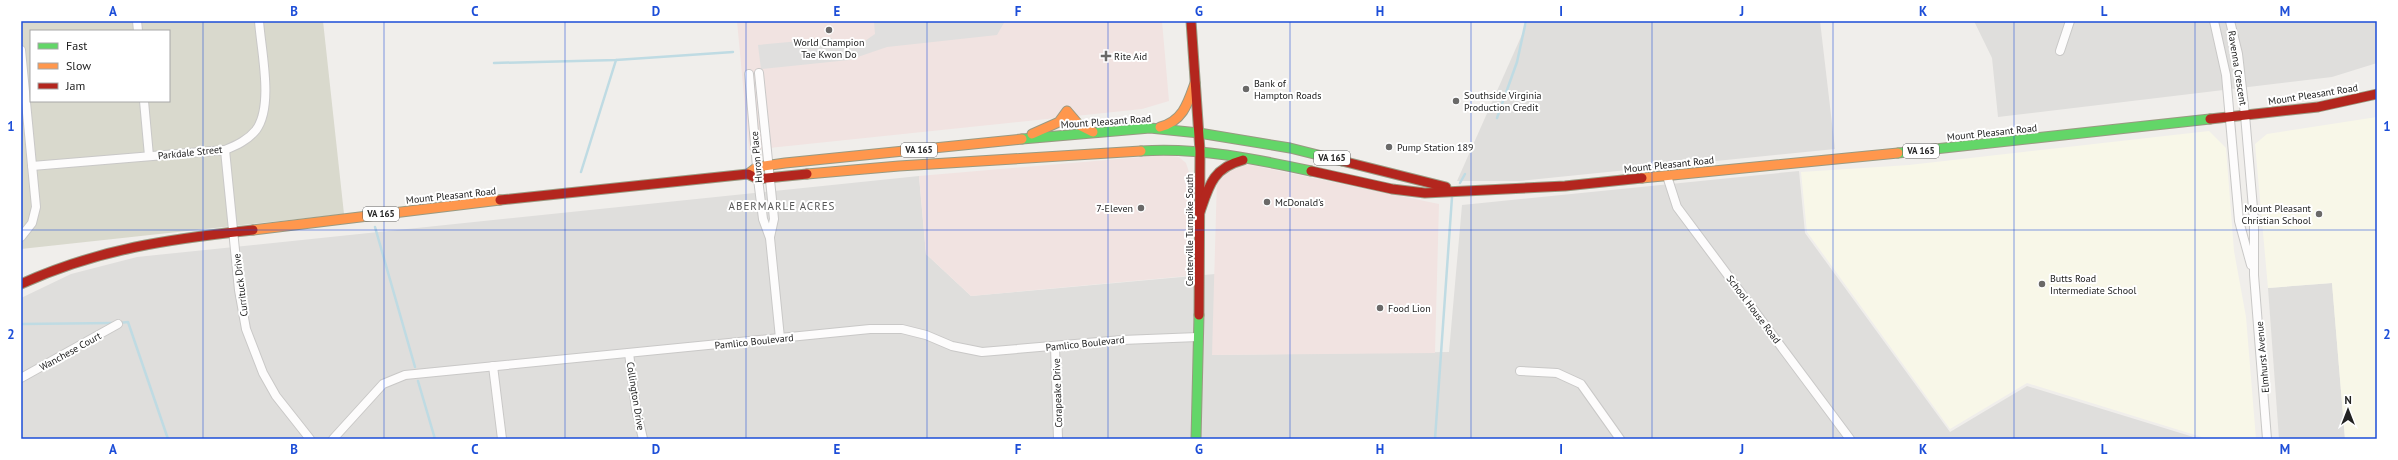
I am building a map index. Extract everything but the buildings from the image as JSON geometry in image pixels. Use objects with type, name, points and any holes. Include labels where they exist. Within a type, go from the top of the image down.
[{"type":"main road","name":"Centerville Turnpike South","points":[[1191,21],[1200,151],[1196,439]]},
{"type":"main road","points":[[1150,128],[1169,125],[1179,119],[1185,110],[1195,83]]},
{"type":"main road","name":"Mount Pleasant Road","points":[[758,179],[899,166],[1014,160],[1135,150],[1168,149],[1200,151],[1252,158],[1392,189],[1425,193],[1565,186],[1937,149],[2230,117],[2334,104],[2377,94]]},
{"type":"main road","points":[[1014,160],[1018,140],[1059,122],[1067,111],[1079,125],[1093,132]]},
{"type":"main road","name":"Mount Pleasant Road","points":[[757,166],[1093,132],[1150,128],[1199,133],[1290,148],[1464,191]]},
{"type":"main road","points":[[1200,212],[1211,182],[1220,168],[1232,162],[1252,158]]},
{"type":"main road","points":[[757,166],[748,174],[758,179]]},
{"type":"main road","name":"Mount Pleasant Road","points":[[21,284],[62,266],[100,253],[151,242],[748,174]]},
{"type":"street","name":"Parkdale Street","points":[[32,166],[225,150],[241,143],[256,130],[265,111],[259,21]]},
{"type":"street","points":[[2060,51],[2070,21]]},
{"type":"street","name":"Ravenna Crescent","points":[[2214,21],[2226,75],[2230,117]]},
{"type":"street","name":"Ravenna Crescent","points":[[2230,21],[2238,54],[2245,115]]},
{"type":"street","points":[[21,50],[24,112],[36,207],[32,223],[21,237]]},
{"type":"street","name":"Huron Place","points":[[749,74],[758,179],[763,219],[770,238],[780,338]]},
{"type":"street","name":"Huron Place","points":[[758,74],[774,219],[770,238]]},
{"type":"street","points":[[144,102],[149,156]]},
{"type":"street","name":"Elmhurst Avenue","points":[[2245,115],[2254,220],[2254,275],[2267,439]]},
{"type":"street","name":"Elmhurst Avenue","points":[[2230,117],[2238,221],[2254,275]]},
{"type":"street","name":"Currituck Drive","points":[[225,150],[243,316],[263,373],[280,402],[310,439]]},
{"type":"street","name":"School House Road","points":[[1666,176],[1677,207],[1850,439]]},
{"type":"street","name":"Wanchese Court","points":[[21,378],[118,324]]},
{"type":"street","name":"Pamlico Boulevard","points":[[333,439],[383,384],[396,377],[493,366],[883,328],[914,332],[952,346],[982,352],[1122,340],[1198,337]]},
{"type":"street","name":"Corapeake Drive","points":[[1055,346],[1058,439]]},
{"type":"street","name":"Collington Drive","points":[[629,353],[635,403],[643,439]]},
{"type":"street","points":[[493,366],[502,439]]},
{"type":"street","points":[[1520,371],[1557,373],[1577,381],[1587,390],[1620,439]]},
{"type":"shaded area","points":[[21,21],[323,21],[344,214],[21,249]]},
{"type":"shaded area","points":[[737,21],[1162,21],[1169,101],[1142,109],[749,150]]},
{"type":"shaded area","points":[[874,21],[1005,21],[997,35],[887,47],[849,60],[761,69],[758,45],[832,38],[833,46],[862,43],[875,34]]},
{"type":"shaded area","points":[[1528,21],[1820,21],[1835,149],[1520,181],[1457,181]]},
{"type":"shaded area","points":[[1974,21],[2377,21],[2377,63],[2332,77],[1998,117],[1992,58]]},
{"type":"shaded area","name":"Mount Pleasant Christian School","points":[[2377,117],[2377,439],[2345,439],[2332,283],[2268,288],[2255,144],[2267,134]]},
{"type":"shaded area","name":"Butts Road Intermediate School","points":[[2209,131],[2226,148],[2234,251],[2246,317],[2256,439],[2208,439],[2027,383],[1950,429],[1807,232],[1801,172],[1909,165]]},
{"type":"shaded area","points":[[1165,155],[1179,157],[1186,163],[1189,172],[1187,276],[971,296],[926,254],[919,176]]},
{"type":"shaded area","points":[[1241,163],[1439,204],[1435,353],[1212,355],[1217,178]]},
{"type":"shaded area","points":[[1799,171],[1805,233],[1950,432],[2027,386],[2200,439],[21,439],[21,298],[71,274],[137,257],[919,176],[926,254],[971,296],[1215,274],[1213,355],[1449,352],[1462,205]]},
{"type":"shaded area","points":[[2332,283],[2345,439],[2279,439],[2268,288]]},
{"type":"waterway","points":[[1497,118],[1517,62],[1526,21]]},
{"type":"waterway","points":[[494,63],[616,60],[733,52]]},
{"type":"waterway","points":[[581,172],[616,60]]},
{"type":"waterway","points":[[1460,183],[1465,174]]},
{"type":"waterway","points":[[1435,439],[1452,197]]},
{"type":"waterway","points":[[375,227],[415,367]]},
{"type":"waterway","points":[[119,323],[128,322],[168,439]]},
{"type":"waterway","points":[[21,324],[114,323]]},
{"type":"waterway","points":[[418,381],[435,439]]},
{"type":"traffic: fast","points":[[1898,153],[2210,119]]},
{"type":"traffic: fast","points":[[1022,139],[1150,128],[1199,133],[1290,148],[1342,161]]},
{"type":"traffic: fast","points":[[1141,151],[1162,150],[1205,152],[1248,158],[1311,171]]},
{"type":"traffic: fast","points":[[1196,439],[1199,315]]},
{"type":"traffic: slow","points":[[1160,127],[1174,120],[1184,110],[1195,83]]},
{"type":"traffic: slow","points":[[1032,134],[1059,122],[1067,111],[1079,125],[1093,132]]},
{"type":"traffic: slow","points":[[748,174],[757,167],[785,163],[1022,139]]},
{"type":"traffic: slow","points":[[807,174],[899,166],[1141,151]]},
{"type":"traffic: slow","points":[[1642,178],[1898,153]]},
{"type":"traffic: slow","points":[[253,230],[500,200]]},
{"type":"traffic: jam","points":[[1191,21],[1200,151],[1199,315]]},
{"type":"traffic: jam","points":[[2210,119],[2318,107],[2377,94]]},
{"type":"traffic: jam","points":[[1200,212],[1206,194],[1214,179],[1225,168],[1233,163],[1243,160]]},
{"type":"traffic: jam","points":[[1342,161],[1446,187]]},
{"type":"traffic: jam","points":[[1311,171],[1392,189],[1425,193],[1565,186],[1642,178]]},
{"type":"traffic: jam","points":[[500,200],[748,174],[758,179],[807,174]]},
{"type":"traffic: jam","points":[[21,284],[78,262],[134,247],[192,237],[253,230]]},
{"type":"place","name":"World Champion Tae Kwon Do","points":[[829,30]]},
{"type":"place","name":"Rite Aid","points":[[1106,56]]},
{"type":"place","name":"Bank of Hampton Roads","points":[[1246,89]]},
{"type":"place","name":"Southside Virginia Production Credit","points":[[1456,101]]},
{"type":"place","name":"Pump Station 189","points":[[1389,147]]},
{"type":"place","name":"McDonald's","points":[[1267,202]]},
{"type":"place","name":"7-Eleven","points":[[1141,208]]},
{"type":"place","name":"Mount Pleasant Christian School","points":[[2319,214]]},
{"type":"place","name":"Butts Road Intermediate School","points":[[2042,284]]},
{"type":"place","name":"Food Lion","points":[[1380,308]]},
{"type":"district","name":"ABERMARLE ACRES","points":[[782,206]]}]
